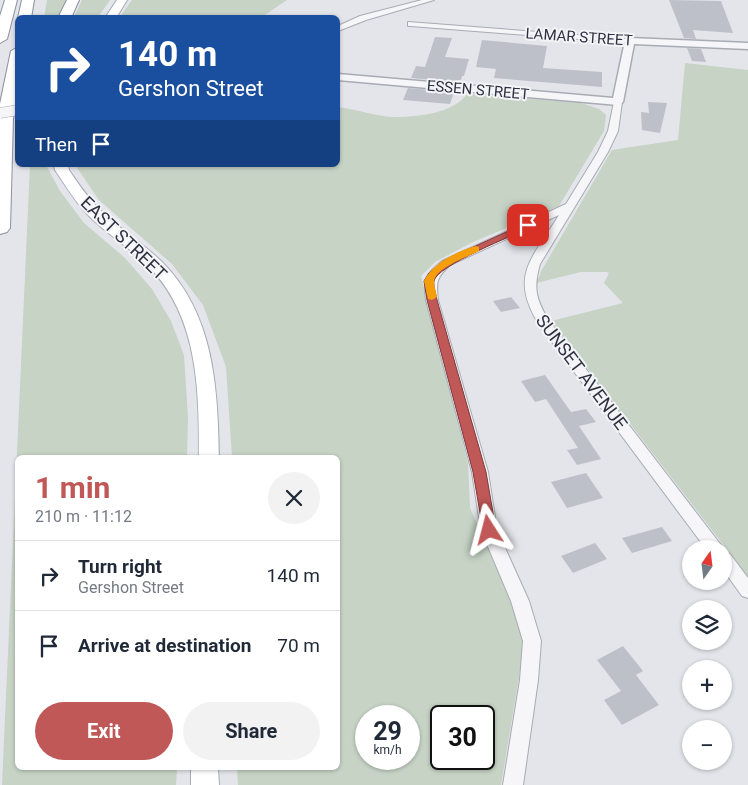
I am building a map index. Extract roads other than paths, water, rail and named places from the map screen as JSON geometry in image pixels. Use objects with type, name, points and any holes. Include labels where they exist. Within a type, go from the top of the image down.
[{"type":"highway","points":[[0,38],[11,0]]},
{"type":"highway","points":[[25,15],[28,0]]},
{"type":"highway","points":[[66,15],[73,0]]},
{"type":"highway","points":[[0,228],[5,119],[15,67]]},
{"type":"highway","points":[[0,228],[13,213],[17,167]]},
{"type":"main road","points":[[112,15],[122,0]]},
{"type":"main road","name":"EAST STREET","points":[[61,167],[87,205],[159,268],[184,300],[202,352],[209,412],[208,455]]},
{"type":"main road","points":[[205,785],[206,770]]},
{"type":"street","points":[[340,24],[430,0]]},
{"type":"street","points":[[340,28],[363,18]]},
{"type":"street","name":"LAMAR STREET","points":[[411,24],[630,42],[748,46]]},
{"type":"street","name":"SUNSET AVENUE","points":[[630,42],[613,131],[534,264],[527,285],[532,305],[550,331],[709,540]]},
{"type":"street","name":"ESSEN STREET","points":[[340,77],[618,102]]},
{"type":"street","points":[[0,112],[15,110]]},
{"type":"street","points":[[513,785],[532,641],[520,601],[489,530],[480,472],[432,300],[429,281],[432,275],[446,263],[570,206]]},
{"type":"street","points":[[732,570],[748,591]]}]
